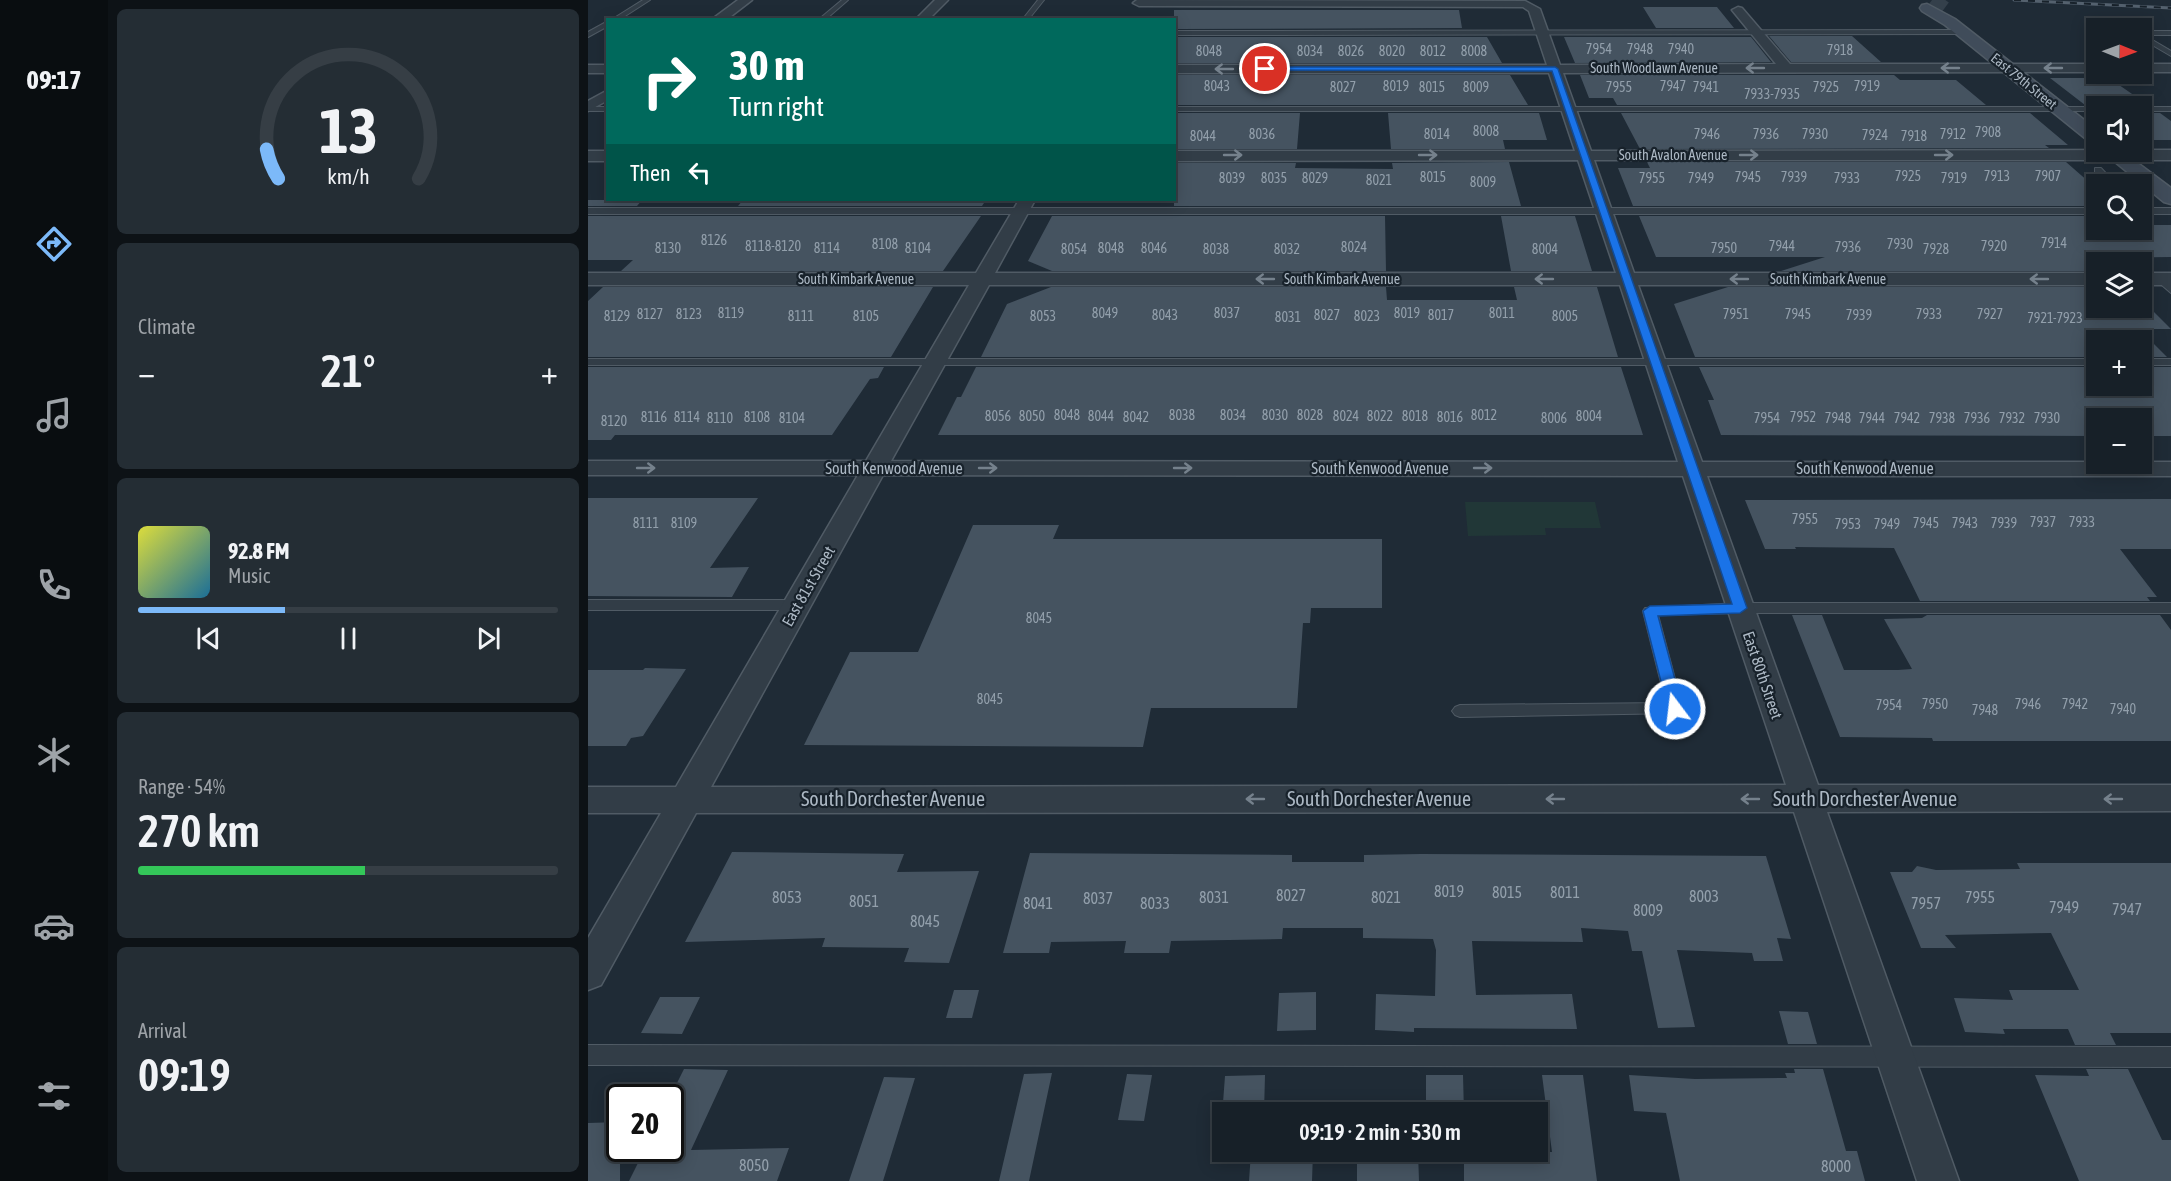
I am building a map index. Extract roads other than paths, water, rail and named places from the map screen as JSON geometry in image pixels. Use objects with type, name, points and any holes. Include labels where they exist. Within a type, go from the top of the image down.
[{"type":"main road","name":"East 79th Street","points":[[1926,8],[1952,21],[2086,130]]},
{"type":"main road","points":[[2124,162],[2157,191]]},
{"type":"street","points":[[720,18],[746,0]]},
{"type":"street","points":[[923,18],[942,0]]},
{"type":"street","name":"East 80th Street","points":[[1138,5],[1525,4],[1534,9],[1938,1181]]},
{"type":"street","points":[[1738,10],[1786,68]]},
{"type":"street","name":"South Woodlawn Avenue","points":[[1176,69],[2086,68]]},
{"type":"street","points":[[2152,68],[2171,68]]},
{"type":"street","points":[[588,69],[606,69]]},
{"type":"street","points":[[588,108],[606,95]]},
{"type":"street","name":"South Avalon Avenue","points":[[1176,156],[2086,153]]},
{"type":"street","name":"South Avalon Avenue","points":[[2152,154],[2171,155]]},
{"type":"street","points":[[588,156],[606,156]]},
{"type":"street","name":"East 81st Street","points":[[588,973],[1024,205]]},
{"type":"street","name":"South Kimbark Avenue","points":[[588,279],[2086,279]]},
{"type":"street","name":"South Kenwood Avenue","points":[[588,468],[2171,469]]},
{"type":"street","name":"South Dorchester Avenue","points":[[588,800],[2171,798]]},
{"type":"lane","points":[[617,18],[647,0]]},
{"type":"lane","points":[[822,18],[845,0]]},
{"type":"lane","points":[[1027,18],[1041,0]]},
{"type":"lane","points":[[1176,33],[1757,33],[1952,21]]},
{"type":"lane","points":[[589,34],[606,24]]},
{"type":"lane","points":[[2152,34],[2171,33]]},
{"type":"lane","points":[[2152,42],[2171,54]]},
{"type":"lane","points":[[588,108],[606,109]]},
{"type":"lane","points":[[1176,109],[2086,109]]},
{"type":"lane","points":[[2152,109],[2171,109]]},
{"type":"lane","points":[[2098,170],[2102,174]]},
{"type":"lane","points":[[588,211],[1024,205],[1604,211],[2086,211]]},
{"type":"lane","points":[[2152,211],[2171,211]]},
{"type":"lane","points":[[588,362],[2086,362]]},
{"type":"lane","points":[[2152,362],[2171,362]]},
{"type":"lane","points":[[588,605],[797,605]]},
{"type":"lane","points":[[1460,711],[1675,709],[1650,611],[1740,608],[2171,608]]},
{"type":"lane","points":[[588,1055],[2171,1056]]},
{"type":"tunnel","points":[[1932,0],[1944,9]]},
{"type":"railway","points":[[2014,0],[2171,8]]}]
